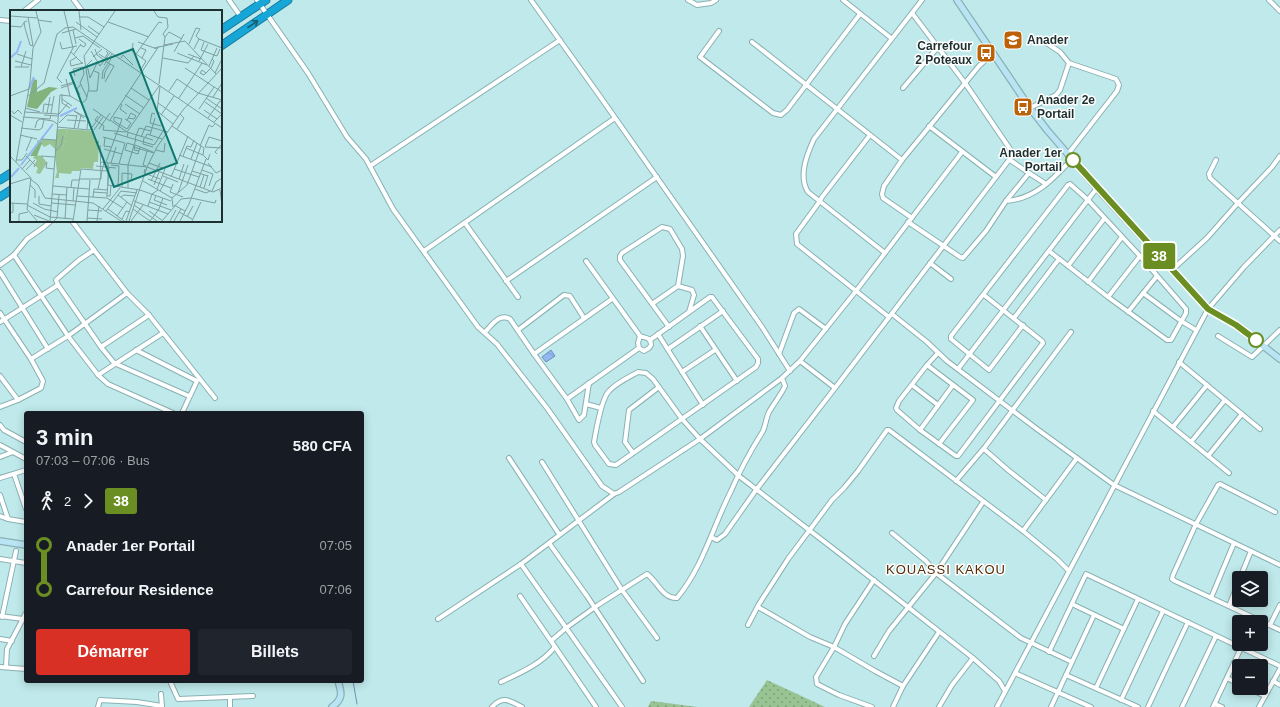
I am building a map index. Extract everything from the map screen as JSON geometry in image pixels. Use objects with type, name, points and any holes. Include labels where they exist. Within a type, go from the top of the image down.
[{"type":"highway","points":[[222,45],[288,0]]},
{"type":"highway","points":[[222,29],[261,1]]},
{"type":"highway","points":[[0,180],[10,174]]},
{"type":"highway","points":[[0,198],[10,191]]},
{"type":"street","points":[[25,10],[38,0]]},
{"type":"street","points":[[74,0],[81,10]]},
{"type":"street","points":[[229,0],[241,17]]},
{"type":"street","points":[[531,0],[762,327],[790,371]]},
{"type":"street","points":[[688,0],[697,5],[711,3],[716,0]]},
{"type":"street","points":[[843,0],[892,38]]},
{"type":"street","points":[[885,253],[808,192],[804,186],[804,170],[814,139],[922,0]]},
{"type":"street","points":[[957,0],[1030,108],[1097,188],[1208,309],[1236,325],[1280,359]]},
{"type":"street","points":[[1269,0],[1280,10]]},
{"type":"street","points":[[261,1],[267,14],[308,73],[347,137],[366,159],[393,209],[478,327],[497,344],[547,408],[602,486],[614,494]]},
{"type":"street","points":[[711,537],[717,540],[725,534],[756,490],[1010,160],[1012,152],[965,83],[912,13]]},
{"type":"street","points":[[719,31],[700,57],[773,113],[781,115],[787,110],[806,86],[860,14]]},
{"type":"street","points":[[0,20],[10,21]]},
{"type":"street","points":[[370,166],[560,40]]},
{"type":"street","points":[[1006,201],[1017,201],[1035,193],[1056,176],[1117,91],[1119,85],[1116,79],[1069,63],[1060,52],[1042,40]]},
{"type":"street","points":[[752,42],[902,160]]},
{"type":"street","points":[[903,88],[938,47]]},
{"type":"street","points":[[912,218],[884,198],[882,194],[884,186],[929,126],[979,66],[992,53]]},
{"type":"street","points":[[1030,108],[1056,95],[1060,90],[1069,63]]},
{"type":"street","points":[[424,251],[615,118]]},
{"type":"street","points":[[929,126],[996,177]]},
{"type":"street","points":[[870,135],[822,197],[796,234],[797,244],[958,369],[1114,485],[1280,564]]},
{"type":"street","points":[[438,619],[521,564],[614,494],[700,439],[790,371],[800,361],[856,291],[962,152]]},
{"type":"street","points":[[1172,270],[1207,238],[1238,202],[1272,167],[1280,156]]},
{"type":"street","points":[[1010,160],[1046,184]]},
{"type":"street","points":[[1216,160],[1209,174],[1210,178],[1280,241]]},
{"type":"street","points":[[908,222],[963,258],[986,231],[1006,201],[1029,174]]},
{"type":"street","points":[[506,281],[657,177]]},
{"type":"street","points":[[1023,326],[989,370],[951,339],[1068,185],[1072,185],[1088,200],[1140,256],[1186,309],[1186,313],[1169,341],[1088,282],[1049,251]]},
{"type":"street","points":[[958,369],[1097,188]]},
{"type":"street","points":[[1068,266],[1104,218]]},
{"type":"street","points":[[0,265],[14,255],[27,239],[44,228],[50,222]]},
{"type":"street","points":[[73,222],[127,293],[149,315],[215,398]]},
{"type":"street","points":[[464,223],[518,297]]},
{"type":"street","points":[[652,304],[678,286],[683,256],[682,249],[670,229],[666,227],[662,227],[622,253],[620,260],[652,304],[669,327]]},
{"type":"street","points":[[997,707],[1208,309],[1244,266],[1280,230]]},
{"type":"street","points":[[1088,282],[1122,237]]},
{"type":"street","points":[[94,250],[56,279],[58,285],[101,347],[114,363],[189,396]]},
{"type":"street","points":[[14,255],[68,336],[98,375],[108,384],[169,411]]},
{"type":"street","points":[[1108,297],[1140,256]]},
{"type":"street","points":[[1014,318],[1059,259]]},
{"type":"street","points":[[586,261],[640,336],[647,337],[650,340]]},
{"type":"street","points":[[930,263],[951,279]]},
{"type":"street","points":[[0,272],[48,349]]},
{"type":"street","points":[[1128,312],[1157,276]]},
{"type":"street","points":[[0,322],[58,285]]},
{"type":"street","points":[[678,286],[692,290],[694,295],[689,312]]},
{"type":"street","points":[[31,359],[68,336],[127,293]]},
{"type":"street","points":[[1143,293],[1181,321],[1196,330]]},
{"type":"street","points":[[518,330],[564,295],[570,296],[584,318]]},
{"type":"street","points":[[938,353],[927,364],[899,401],[896,408],[920,430],[958,456],[1042,345],[1042,341],[984,295]]},
{"type":"street","points":[[650,340],[710,297],[714,299],[758,359],[758,363],[756,367],[737,380],[702,405],[682,419],[633,453],[616,465],[612,466],[595,445],[601,408],[609,390],[638,372],[642,372],[649,375],[682,419],[700,439],[739,476],[973,658],[998,681],[1005,691]]},
{"type":"street","points":[[534,354],[612,299]]},
{"type":"street","points":[[779,354],[794,313],[799,309],[826,329]]},
{"type":"street","points":[[668,349],[723,311]]},
{"type":"street","points":[[0,313],[31,359],[43,381],[41,388],[18,400],[0,407]]},
{"type":"street","points":[[101,347],[149,315]]},
{"type":"street","points":[[485,332],[498,319],[504,317],[510,320],[567,399],[579,420],[584,415],[589,383]]},
{"type":"street","points":[[700,326],[737,380]]},
{"type":"street","points":[[1218,336],[1252,357],[1280,330]]},
{"type":"street","points":[[956,481],[984,449],[1071,332]]},
{"type":"street","points":[[98,375],[114,363],[163,333]]},
{"type":"street","points":[[658,334],[702,405]]},
{"type":"street","points":[[639,348],[638,345],[640,336]]},
{"type":"street","points":[[639,348],[644,351],[648,350],[651,345],[650,340]]},
{"type":"street","points":[[567,399],[639,348]]},
{"type":"street","points":[[136,350],[197,380],[183,411]]},
{"type":"street","points":[[682,372],[716,350]]},
{"type":"street","points":[[800,361],[835,388]]},
{"type":"street","points":[[1179,362],[1260,429]]},
{"type":"street","points":[[927,364],[973,400],[939,444]]},
{"type":"street","points":[[0,376],[18,400]]},
{"type":"street","points":[[551,641],[594,608],[647,574],[666,596],[672,599],[677,598],[693,574],[731,490],[763,431],[770,410],[785,386],[782,378]]},
{"type":"street","points":[[920,430],[953,384]]},
{"type":"street","points":[[912,385],[938,405]]},
{"type":"street","points":[[1173,427],[1207,386]]},
{"type":"street","points":[[633,453],[625,442],[629,410],[659,387]]},
{"type":"street","points":[[1191,442],[1225,400]]},
{"type":"street","points":[[586,404],[601,408]]},
{"type":"street","points":[[1154,411],[1229,472]]},
{"type":"street","points":[[1208,456],[1242,414]]},
{"type":"street","points":[[0,425],[4,430],[24,441]]},
{"type":"street","points":[[748,625],[788,559],[832,500],[858,471],[887,430],[890,430],[1023,531],[1069,571]]},
{"type":"street","points":[[0,445],[24,458]]},
{"type":"street","points":[[984,449],[1046,500]]},
{"type":"street","points":[[0,457],[13,452]]},
{"type":"street","points":[[509,458],[559,534]]},
{"type":"street","points":[[1023,531],[1077,458]]},
{"type":"street","points":[[542,462],[622,590],[656,638]]},
{"type":"street","points":[[0,478],[24,471]]},
{"type":"street","points":[[14,474],[24,503]]},
{"type":"street","points":[[1275,512],[1219,484],[1196,524],[1172,579],[1280,630]]},
{"type":"street","points":[[0,495],[8,519]]},
{"type":"street","points":[[874,656],[892,627],[936,573],[984,502]]},
{"type":"street","points":[[0,516],[24,522]]},
{"type":"street","points":[[892,533],[926,561],[936,573],[1021,638],[1072,662]]},
{"type":"street","points":[[0,541],[24,544]]},
{"type":"street","points":[[1211,598],[1234,542]]},
{"type":"street","points":[[549,543],[643,681]]},
{"type":"street","points":[[6,667],[7,649],[23,619],[1,616],[16,551]]},
{"type":"street","points":[[1243,571],[1251,551]]},
{"type":"street","points":[[0,559],[24,563]]},
{"type":"street","points":[[521,564],[622,707]]},
{"type":"street","points":[[1049,652],[1086,574],[1232,643]]},
{"type":"street","points":[[872,707],[839,695],[817,684],[816,677],[834,647],[845,624],[874,580]]},
{"type":"street","points":[[520,596],[551,641],[554,648],[596,707]]},
{"type":"street","points":[[1229,606],[1232,598]]},
{"type":"street","points":[[1096,688],[1138,599]]},
{"type":"street","points":[[1072,604],[1124,629]]},
{"type":"street","points":[[1270,625],[1280,605]]},
{"type":"street","points":[[758,607],[810,637],[834,647],[903,686]]},
{"type":"street","points":[[1121,700],[1163,610]]},
{"type":"street","points":[[1051,707],[1094,615]]},
{"type":"street","points":[[1148,707],[1188,622]]},
{"type":"street","points":[[893,707],[903,686],[939,632]]},
{"type":"street","points":[[1182,707],[1216,636]]},
{"type":"street","points":[[0,640],[12,641]]},
{"type":"street","points":[[501,682],[530,668],[549,654],[554,648]]},
{"type":"street","points":[[1222,707],[1214,705],[1240,651]]},
{"type":"street","points":[[1248,651],[1280,666]]},
{"type":"street","points":[[939,707],[952,685],[973,658]]},
{"type":"street","points":[[0,667],[24,669]]},
{"type":"street","points":[[1259,707],[1280,669]]},
{"type":"street","points":[[1014,673],[1090,707]]},
{"type":"street","points":[[1066,675],[1138,707]]},
{"type":"street","points":[[1227,678],[1232,680]]},
{"type":"street","points":[[1274,681],[1280,685]]},
{"type":"street","points":[[171,683],[178,699],[253,696]]},
{"type":"street","points":[[332,707],[340,698],[341,691],[339,683]]},
{"type":"street","points":[[98,707],[100,700],[137,705],[162,706],[161,694]]},
{"type":"street","points":[[230,697],[230,707]]},
{"type":"street","points":[[493,707],[497,701],[506,700],[522,707]]},
{"type":"street","points":[[116,701],[116,707]]},
{"type":"green space","points":[[767,680],[825,707],[749,707]]},
{"type":"green space","points":[[651,701],[698,707],[648,707]]},
{"type":"water","points":[[551,350],[555,356],[546,362],[542,357]]},
{"type":"waterway","points":[[353,683],[357,704]]},
{"type":"bus line","name":"38","points":[[1073,160],[1208,309],[1236,325],[1256,340]]},
{"type":"place","name":"Anader","points":[[1013,40]]},
{"type":"place","name":"Carrefour 2 Poteaux","points":[[986,53]]},
{"type":"place","name":"Anader 2e Portail","points":[[1023,107]]},
{"type":"place","name":"Anader 1er Portail","points":[[1073,160]]},
{"type":"district","name":"KOUASSI KAKOU","points":[[946,569]]}]
